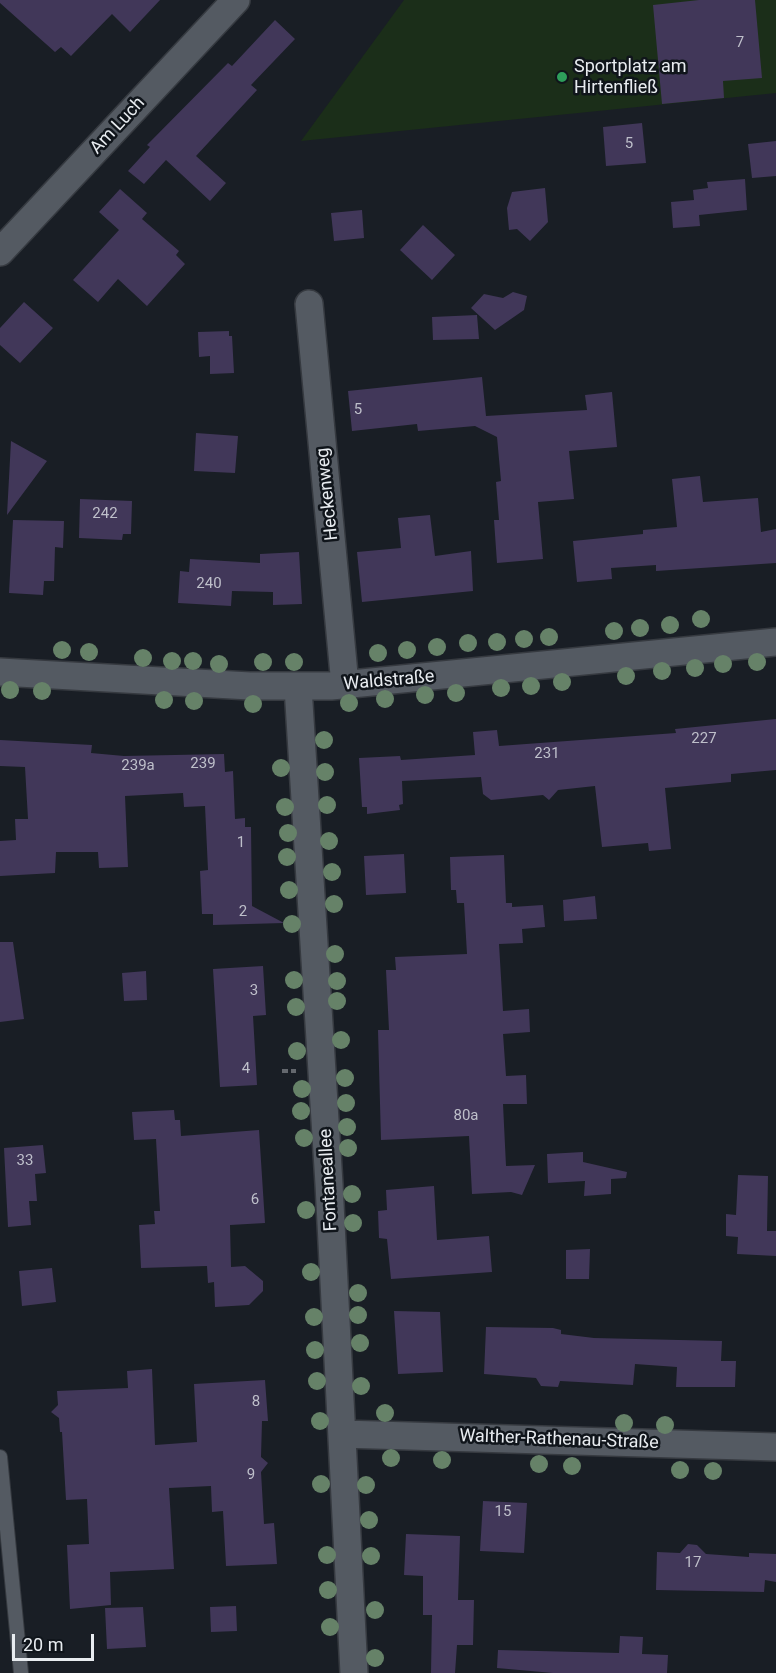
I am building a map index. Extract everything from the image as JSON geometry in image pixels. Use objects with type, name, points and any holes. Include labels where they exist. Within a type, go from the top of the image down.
[{"type":"street","name":"Am Luch","points":[[0,252],[236,0]]},
{"type":"street","name":"Heckenweg","points":[[309,304],[345,685]]},
{"type":"street","name":"Waldstraße","points":[[0,672],[298,687],[345,685],[776,642]]},
{"type":"street","name":"Fontaneallee","points":[[298,687],[354,1673]]},
{"type":"street","name":"Walther-Rathenau-Straße","points":[[342,1434],[776,1447]]},
{"type":"lane","points":[[0,1457],[21,1673]]},
{"type":"green space","name":"Sportplatz am Hirtenfließ","points":[[404,0],[776,0],[776,93],[301,141]]},
{"type":"building","points":[[0,0],[160,0],[130,32],[112,14],[71,56],[61,47],[55,52],[0,3]]},
{"type":"building","points":[[699,0],[755,0],[762,78],[723,81],[724,98],[662,104],[653,5]]},
{"type":"building","points":[[275,20],[295,39],[251,85],[257,90],[196,156],[226,183],[210,201],[166,160],[144,184],[128,171],[150,147],[147,145],[228,63],[232,66]]},
{"type":"building","points":[[642,123],[646,163],[606,166],[603,127]]},
{"type":"building","points":[[776,141],[776,176],[752,178],[748,144]]},
{"type":"building","points":[[745,179],[747,210],[699,215],[700,226],[673,228],[671,202],[694,200],[693,190],[708,188],[707,182]]},
{"type":"building","points":[[545,188],[548,222],[530,241],[517,229],[509,230],[507,208],[512,192]]},
{"type":"building","points":[[120,189],[147,213],[142,219],[179,251],[176,255],[185,264],[147,306],[118,279],[98,302],[73,280],[119,230],[99,212]]},
{"type":"building","points":[[362,210],[364,238],[334,241],[331,213]]},
{"type":"building","points":[[423,225],[455,255],[432,280],[400,250]]},
{"type":"building","points":[[513,292],[527,296],[524,310],[495,330],[471,308],[484,294],[503,298]]},
{"type":"building","points":[[24,302],[53,328],[20,363],[0,345],[0,328]]},
{"type":"building","points":[[477,315],[479,339],[433,340],[432,317]]},
{"type":"building","points":[[229,331],[229,336],[232,336],[234,373],[210,374],[210,356],[199,357],[198,332]]},
{"type":"building","points":[[482,377],[486,416],[587,410],[585,395],[612,392],[617,447],[569,451],[574,499],[538,502],[543,559],[497,563],[494,520],[499,520],[496,482],[501,481],[497,437],[475,426],[418,431],[417,424],[352,431],[348,391]]},
{"type":"building","points":[[196,433],[238,436],[235,473],[194,471]]},
{"type":"building","points":[[11,441],[47,461],[7,515]]},
{"type":"building","points":[[700,476],[703,502],[758,498],[761,532],[776,529],[776,563],[656,571],[656,565],[611,568],[612,579],[577,582],[573,541],[643,534],[643,530],[677,527],[672,479]]},
{"type":"building","points":[[80,499],[132,501],[131,534],[123,534],[122,540],[79,538]]},
{"type":"building","points":[[430,515],[435,556],[471,551],[473,591],[362,602],[357,552],[401,548],[398,518]]},
{"type":"building","points":[[13,520],[64,521],[63,548],[55,547],[54,581],[44,581],[43,595],[9,593]]},
{"type":"building","points":[[299,552],[302,604],[273,605],[273,592],[232,591],[231,606],[178,603],[180,571],[189,572],[190,559],[260,563],[260,554]]},
{"type":"building","points":[[776,719],[776,770],[731,774],[731,782],[665,788],[671,849],[649,851],[648,843],[602,847],[595,786],[558,790],[549,800],[543,795],[491,800],[483,794],[481,777],[402,781],[403,804],[399,805],[400,810],[367,814],[367,807],[362,807],[359,758],[400,756],[401,760],[475,755],[473,732],[497,730],[499,746],[676,733],[675,729]]},
{"type":"building","points":[[0,740],[92,745],[91,753],[124,756],[224,754],[225,772],[233,771],[235,819],[245,818],[245,827],[251,827],[252,906],[284,923],[213,925],[213,914],[202,914],[200,871],[208,870],[205,806],[184,807],[183,793],[125,796],[128,867],[99,868],[98,852],[56,852],[55,873],[0,876],[0,841],[16,840],[15,819],[28,819],[25,767],[0,766]]},
{"type":"building","points":[[404,854],[406,893],[366,895],[364,856]]},
{"type":"building","points":[[504,855],[506,903],[512,903],[512,907],[543,905],[545,927],[522,929],[523,943],[499,944],[503,1011],[529,1009],[530,1032],[503,1034],[506,1076],[526,1075],[527,1104],[503,1104],[506,1166],[535,1165],[522,1195],[511,1192],[472,1194],[469,1136],[381,1140],[378,1030],[389,1030],[386,970],[396,970],[395,957],[467,954],[464,903],[457,903],[456,890],[451,890],[450,857]]},
{"type":"building","points":[[595,896],[597,919],[564,921],[563,900]]},
{"type":"building","points":[[0,942],[13,942],[24,1019],[0,1022]]},
{"type":"building","points":[[263,966],[266,1015],[253,1016],[257,1085],[220,1087],[213,969]]},
{"type":"building","points":[[146,971],[147,1000],[124,1001],[122,973]]},
{"type":"building","points":[[174,1110],[175,1120],[180,1120],[181,1136],[259,1130],[265,1223],[230,1225],[231,1267],[245,1266],[263,1281],[263,1291],[249,1305],[215,1307],[214,1282],[208,1283],[207,1266],[141,1268],[139,1225],[155,1224],[154,1211],[160,1211],[156,1139],[134,1140],[132,1112]]},
{"type":"building","points":[[43,1145],[46,1173],[35,1174],[37,1201],[29,1201],[31,1225],[8,1227],[4,1148]]},
{"type":"building","points":[[583,1152],[583,1162],[627,1172],[626,1178],[611,1179],[611,1194],[584,1196],[585,1181],[548,1183],[547,1154]]},
{"type":"building","points":[[738,1175],[768,1176],[767,1231],[776,1231],[776,1256],[737,1254],[738,1237],[726,1236],[726,1214],[736,1215]]},
{"type":"building","points":[[434,1186],[437,1240],[489,1236],[492,1272],[391,1279],[387,1239],[379,1238],[378,1211],[387,1210],[386,1190]]},
{"type":"building","points":[[590,1249],[589,1279],[566,1279],[566,1250]]},
{"type":"building","points":[[52,1268],[56,1302],[22,1306],[19,1271]]},
{"type":"building","points":[[394,1311],[440,1312],[443,1372],[398,1374]]},
{"type":"building","points":[[486,1327],[553,1328],[561,1330],[561,1334],[594,1338],[722,1341],[721,1361],[736,1361],[735,1387],[676,1387],[677,1367],[635,1364],[633,1385],[560,1381],[558,1387],[541,1386],[536,1378],[484,1374]]},
{"type":"building","points":[[152,1369],[155,1445],[197,1442],[194,1384],[265,1380],[268,1421],[262,1421],[261,1457],[268,1463],[261,1472],[264,1524],[274,1523],[277,1564],[226,1566],[223,1511],[212,1512],[211,1486],[169,1488],[174,1569],[110,1572],[111,1605],[70,1609],[67,1545],[89,1544],[87,1499],[66,1500],[62,1432],[60,1432],[59,1418],[51,1412],[58,1405],[57,1391],[128,1388],[127,1371]]},
{"type":"building","points":[[483,1501],[527,1503],[524,1553],[480,1551]]},
{"type":"building","points":[[406,1534],[460,1536],[458,1600],[474,1600],[473,1645],[457,1645],[455,1673],[431,1673],[432,1615],[423,1615],[423,1576],[404,1575]]},
{"type":"building","points":[[688,1544],[697,1545],[706,1554],[749,1557],[749,1553],[776,1554],[776,1582],[765,1580],[764,1592],[656,1590],[657,1552],[680,1553]]},
{"type":"building","points":[[236,1606],[237,1631],[211,1632],[210,1607]]},
{"type":"building","points":[[143,1607],[146,1647],[107,1649],[105,1608]]},
{"type":"building","points":[[620,1636],[643,1637],[642,1654],[668,1655],[667,1673],[553,1673],[497,1668],[498,1650],[619,1653]]},
{"type":"place","name":"Sportplatz am Hirtenfließ","points":[[562,77]]}]
